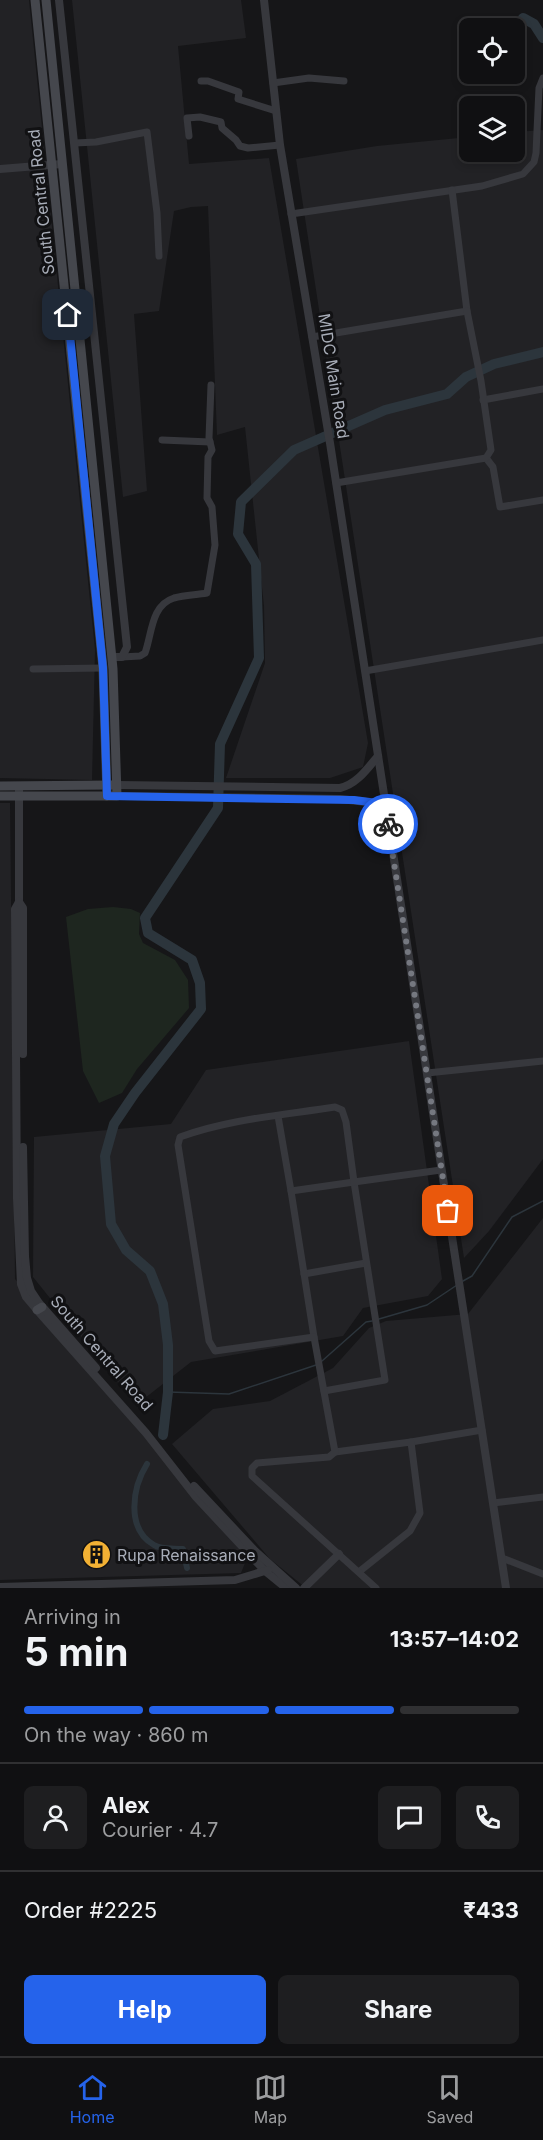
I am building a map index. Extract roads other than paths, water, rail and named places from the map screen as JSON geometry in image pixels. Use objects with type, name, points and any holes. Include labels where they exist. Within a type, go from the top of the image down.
[{"type":"main road","name":"South Central Road","points":[[35,0],[57,165],[82,408],[112,785]]},
{"type":"main road","name":"South Central Road","points":[[46,0],[58,121],[57,165]]},
{"type":"main road","name":"South Central Road","points":[[82,408],[117,657],[112,796]]},
{"type":"main road","points":[[0,796],[19,791],[112,785]]},
{"type":"main road","points":[[0,786],[19,791],[112,796]]},
{"type":"street","points":[[59,0],[127,647],[117,657]]},
{"type":"street","name":"MIDC Main Road","points":[[264,0],[280,145],[330,443],[506,1588]]},
{"type":"street","points":[[273,83],[309,78],[344,81]]},
{"type":"street","points":[[291,214],[493,183],[523,174],[529,169],[536,153],[539,88],[543,78]]},
{"type":"street","points":[[201,81],[208,81],[239,92],[238,99],[276,111]]},
{"type":"street","points":[[189,136],[187,118],[200,117],[221,122],[222,128],[237,140],[240,146],[258,148],[280,145]]},
{"type":"street","points":[[58,121],[72,120]]},
{"type":"street","points":[[75,143],[96,142],[147,132],[157,213],[159,256]]},
{"type":"street","points":[[0,169],[57,165]]},
{"type":"street","points":[[336,483],[486,458],[491,450],[481,381],[466,311],[452,190]]},
{"type":"street","points":[[312,337],[466,311]]},
{"type":"street","points":[[117,657],[140,656],[145,653],[154,617],[163,602],[207,593],[215,545],[212,507],[207,498],[208,457],[212,450],[210,442],[211,385]]},
{"type":"street","points":[[483,400],[543,389]]},
{"type":"street","points":[[162,440],[210,442]]},
{"type":"street","points":[[486,458],[493,467],[500,507],[543,500]]},
{"type":"street","points":[[365,671],[543,640]]},
{"type":"street","points":[[33,669],[103,668]]},
{"type":"street","points":[[112,785],[348,786],[378,756]]},
{"type":"street","name":"South Central Road","points":[[19,791],[19,902],[15,909],[21,1284],[26,1297],[39,1309],[146,1433],[196,1497],[286,1588]]},
{"type":"street","points":[[112,796],[340,799],[385,804]]},
{"type":"street","points":[[427,1073],[543,1061]]},
{"type":"street","points":[[314,1337],[215,1351],[209,1341],[177,1145],[180,1137],[246,1121],[334,1107],[342,1110],[346,1122],[385,1380],[324,1391]]},
{"type":"street","points":[[278,1116],[334,1452]]},
{"type":"street","points":[[291,1191],[441,1170]]},
{"type":"street","points":[[304,1274],[366,1263]]},
{"type":"street","points":[[376,1588],[360,1571],[252,1476],[252,1468],[257,1463],[329,1457],[334,1452],[482,1430]]},
{"type":"street","points":[[360,1571],[410,1531],[420,1513],[411,1442]]},
{"type":"street","points":[[493,1503],[543,1497]]},
{"type":"street","points":[[304,1588],[339,1554]]},
{"type":"street","points":[[502,1558],[543,1575]]},
{"type":"street","points":[[0,1587],[235,1580],[269,1569]]},
{"type":"street","name":"South Central Road","points":[[269,1569],[296,1588]]},
{"type":"waterway","points":[[525,19],[534,24],[543,38]]},
{"type":"waterway","points":[[163,1435],[168,1392],[168,1345],[163,1304],[150,1271],[126,1250],[111,1224],[105,1156],[114,1124],[135,1093],[201,1009],[200,983],[192,960],[148,933],[145,918],[218,808],[220,744],[259,658],[256,564],[238,534],[241,502],[294,450],[385,410],[447,394],[466,377],[494,364],[543,352]]},
{"type":"waterway","points":[[463,1281],[472,1276],[512,1217],[543,1201]]},
{"type":"waterway","points":[[379,1319],[427,1305],[457,1285]]},
{"type":"waterway","points":[[322,1361],[366,1322],[372,1321]]},
{"type":"waterway","points":[[168,1392],[229,1394],[316,1365]]},
{"type":"waterway","points":[[147,1464],[135,1496],[134,1508],[139,1529],[145,1538],[157,1547],[183,1549],[187,1568]]},
{"type":"place","name":"Rupa Renaissance","points":[[96,1555]]}]
